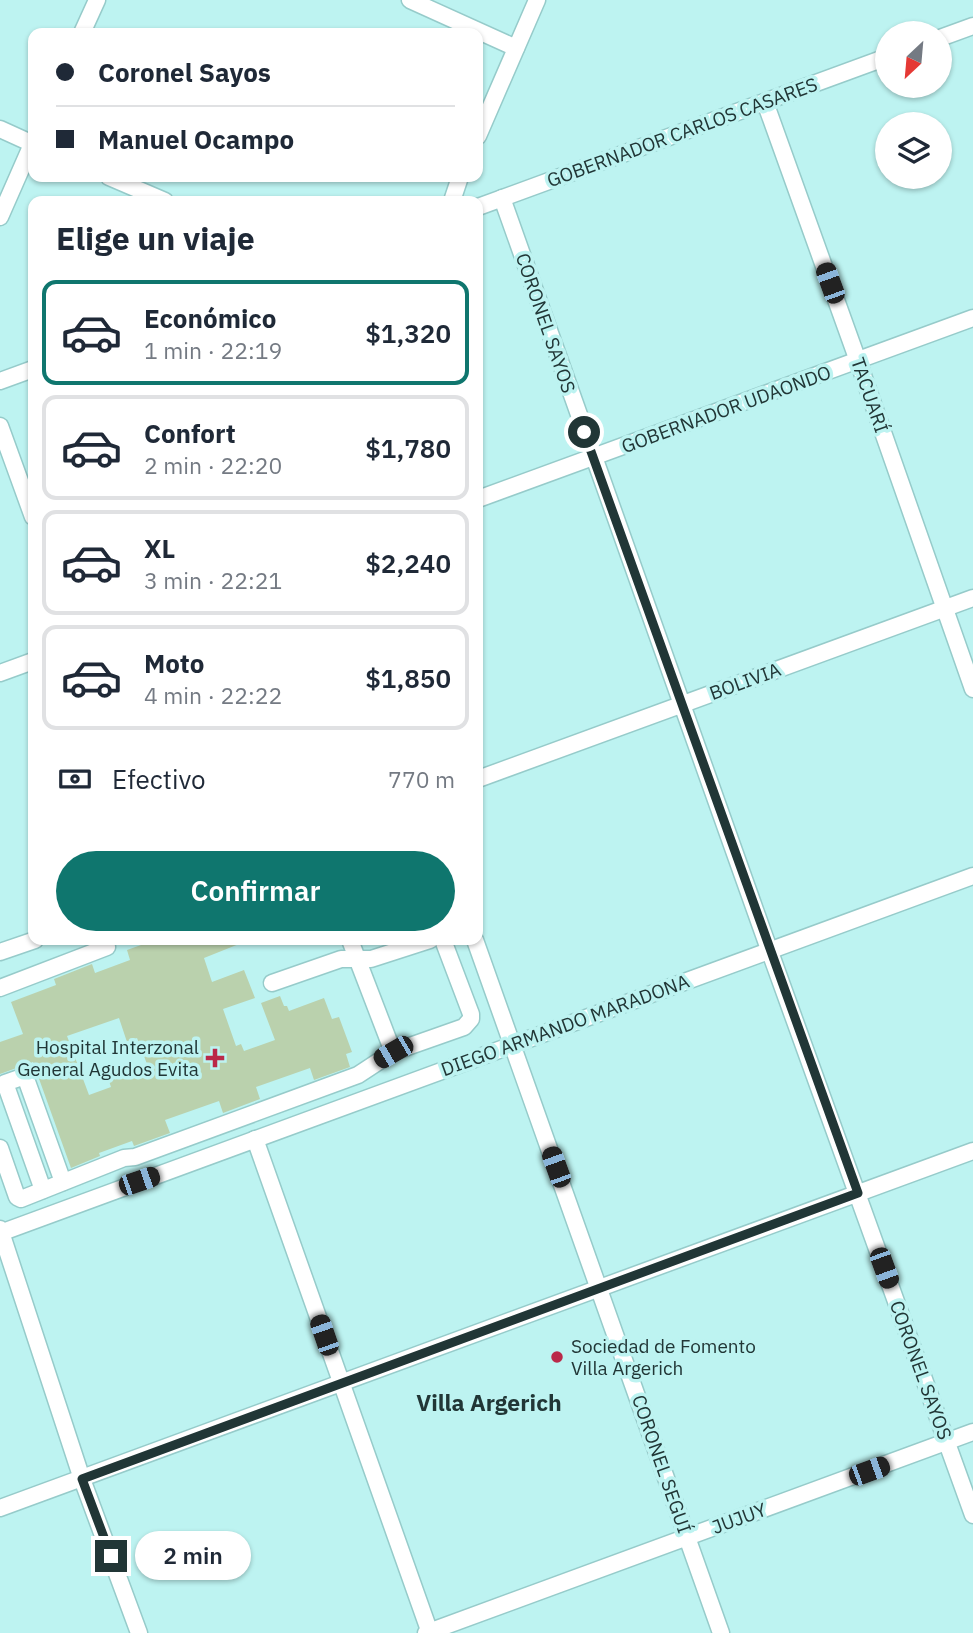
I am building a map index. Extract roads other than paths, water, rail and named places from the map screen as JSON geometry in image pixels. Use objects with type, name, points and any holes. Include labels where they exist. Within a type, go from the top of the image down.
[{"type":"street","points":[[84,28],[97,0]]},
{"type":"street","points":[[410,0],[472,28]]},
{"type":"street","points":[[483,124],[537,0]]},
{"type":"street","points":[[952,34],[973,26]]},
{"type":"street","points":[[483,33],[516,48]]},
{"type":"street","name":"GOBERNADOR CARLOS CASARES","points":[[483,205],[875,61]]},
{"type":"street","name":"TACUARÍ","points":[[765,102],[973,689]]},
{"type":"street","points":[[0,129],[28,141]]},
{"type":"street","points":[[0,217],[28,154]]},
{"type":"street","points":[[121,182],[153,196]]},
{"type":"street","name":"CORONEL SAYOS","points":[[502,198],[769,952],[973,1515]]},
{"type":"street","name":"GOBERNADOR UDAONDO","points":[[483,497],[973,318]]},
{"type":"street","points":[[0,381],[28,371]]},
{"type":"street","points":[[0,426],[28,503]]},
{"type":"street","name":"BOLIVIA","points":[[483,777],[973,598]]},
{"type":"street","points":[[0,673],[28,663]]},
{"type":"street","name":"DIEGO ARMANDO MARADONA","points":[[0,1231],[973,876]]},
{"type":"street","points":[[0,952],[28,942]]},
{"type":"street","points":[[0,988],[107,947],[106,945]]},
{"type":"street","points":[[352,945],[393,1052]]},
{"type":"street","points":[[272,983],[341,959],[371,959],[414,945]]},
{"type":"street","points":[[45,1133],[0,1149],[18,1199],[358,1075],[393,1052],[468,1024],[471,1014],[445,945]]},
{"type":"street","name":"CORONEL SEGUÍ","points":[[477,945],[721,1633]]},
{"type":"street","points":[[460,982],[486,973]]},
{"type":"street","points":[[368,1069],[377,1093]]},
{"type":"street","points":[[43,1190],[5,1083],[25,1076],[63,1182]]},
{"type":"street","points":[[255,1139],[428,1632]]},
{"type":"street","points":[[0,1508],[973,1151]]},
{"type":"street","points":[[130,1157],[139,1181]]},
{"type":"street","points":[[0,1231],[82,1479],[139,1633]]},
{"type":"street","name":"JUJUY","points":[[428,1632],[973,1432]]},
{"type":"place","name":"Hospital Interzonal General Agudos Evita","points":[[215,1058]]},
{"type":"place","name":"Sociedad de Fomento Villa Argerich","points":[[557,1357]]},
{"type":"district","name":"Villa Argerich","points":[[489,1403]]}]
